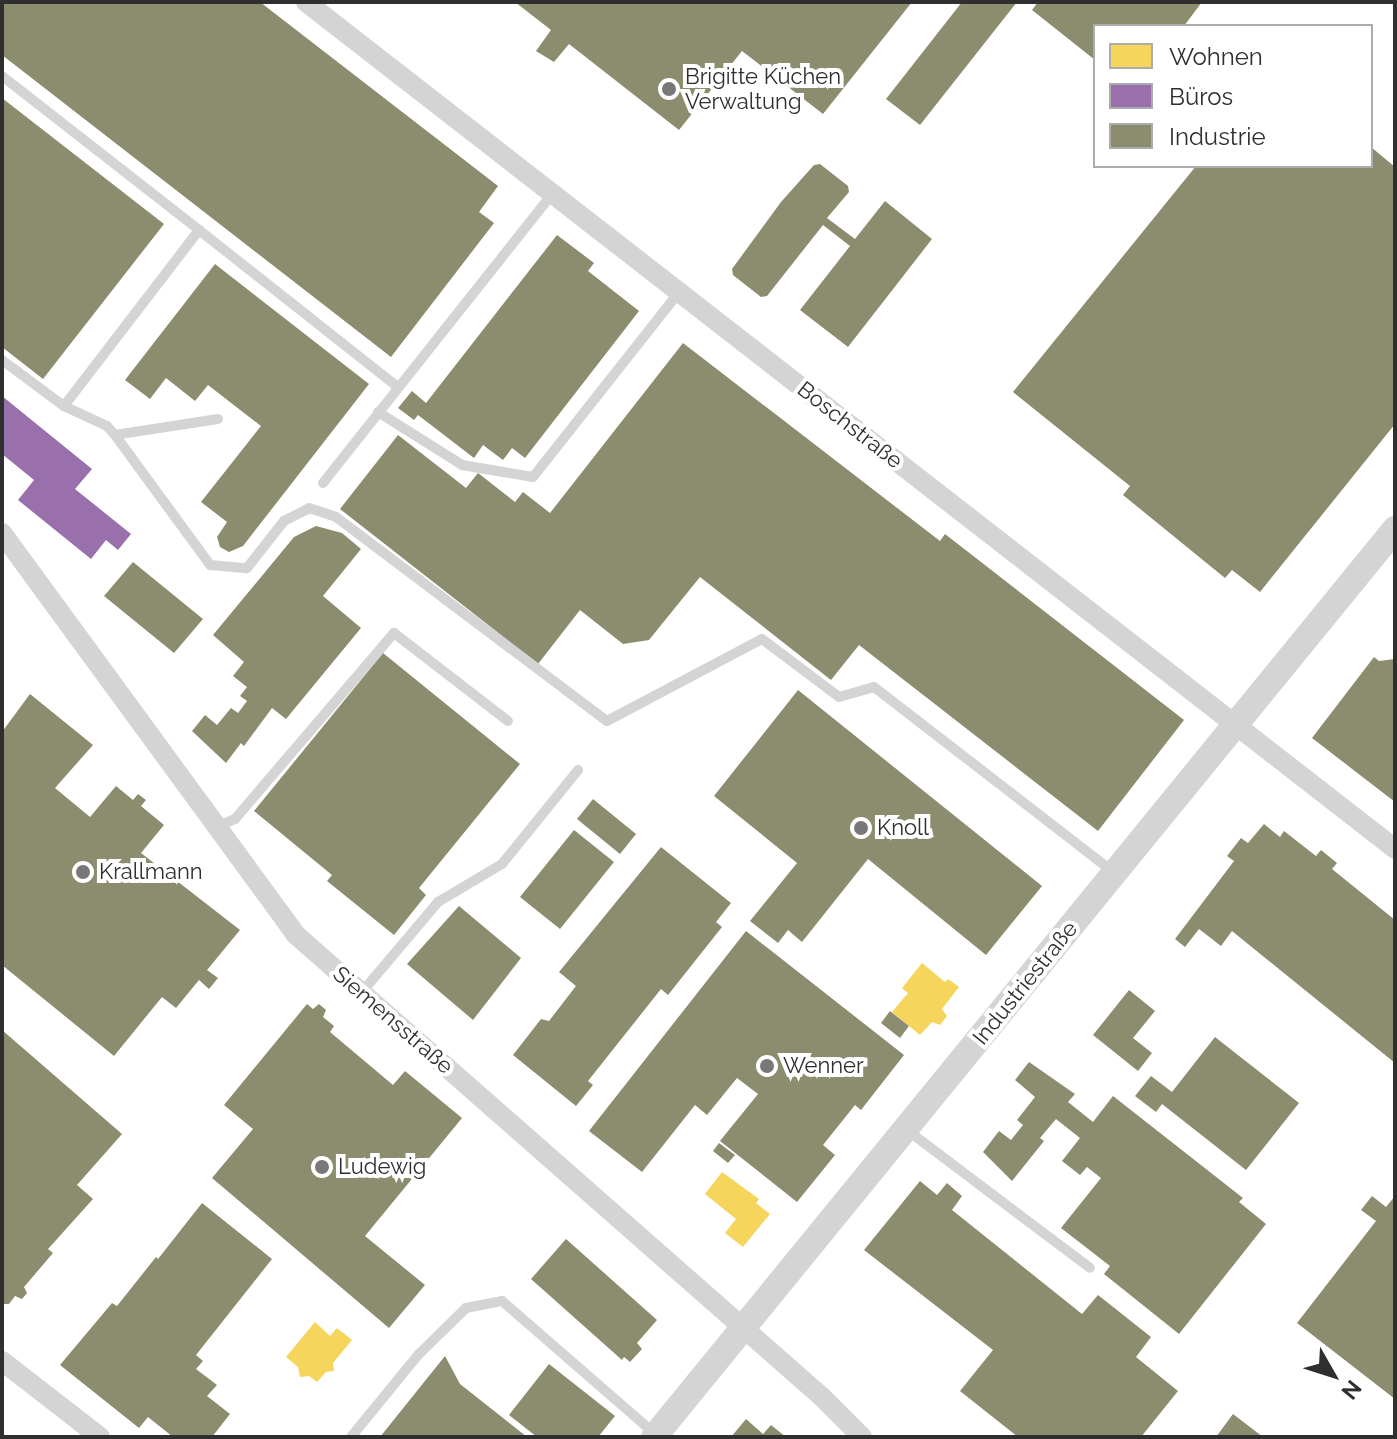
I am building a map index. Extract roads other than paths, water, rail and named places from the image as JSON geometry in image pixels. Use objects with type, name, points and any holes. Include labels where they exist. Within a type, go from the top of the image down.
[{"type":"street","name":"Boschstraße","points":[[306,2],[1395,849]]},
{"type":"street","name":"Industriestraße","points":[[655,1436],[1395,529]]},
{"type":"street","name":"Siemensstraße","points":[[2,533],[8,554],[295,934],[743,1328],[862,1437]]},
{"type":"street","points":[[2,1361],[100,1437]]},
{"type":"lane","points":[[2,76],[398,387]]},
{"type":"lane","points":[[323,483],[552,194]]},
{"type":"lane","points":[[64,406],[199,230]]},
{"type":"lane","points":[[378,412],[462,465],[533,477],[679,292]]},
{"type":"lane","points":[[2,360],[64,406],[107,426],[210,565],[247,568],[284,521],[309,508],[336,517],[607,721],[762,639],[839,697],[874,687],[1115,873]]},
{"type":"lane","points":[[115,435],[218,419]]},
{"type":"lane","points":[[216,827],[235,819],[394,633],[508,721]]},
{"type":"lane","points":[[362,992],[438,902],[502,864],[578,770]]},
{"type":"lane","points":[[905,1129],[1090,1268]]},
{"type":"lane","points":[[351,1437],[419,1354],[466,1308],[502,1301],[655,1436]]},
{"type":"place","name":"Brigitte Küchen Verwaltung","points":[[669,89]]},
{"type":"place","name":"Knoll","points":[[861,828]]},
{"type":"place","name":"Krallmann","points":[[83,872]]},
{"type":"place","name":"Wenner","points":[[767,1066]]},
{"type":"place","name":"Ludewig","points":[[322,1167]]}]
